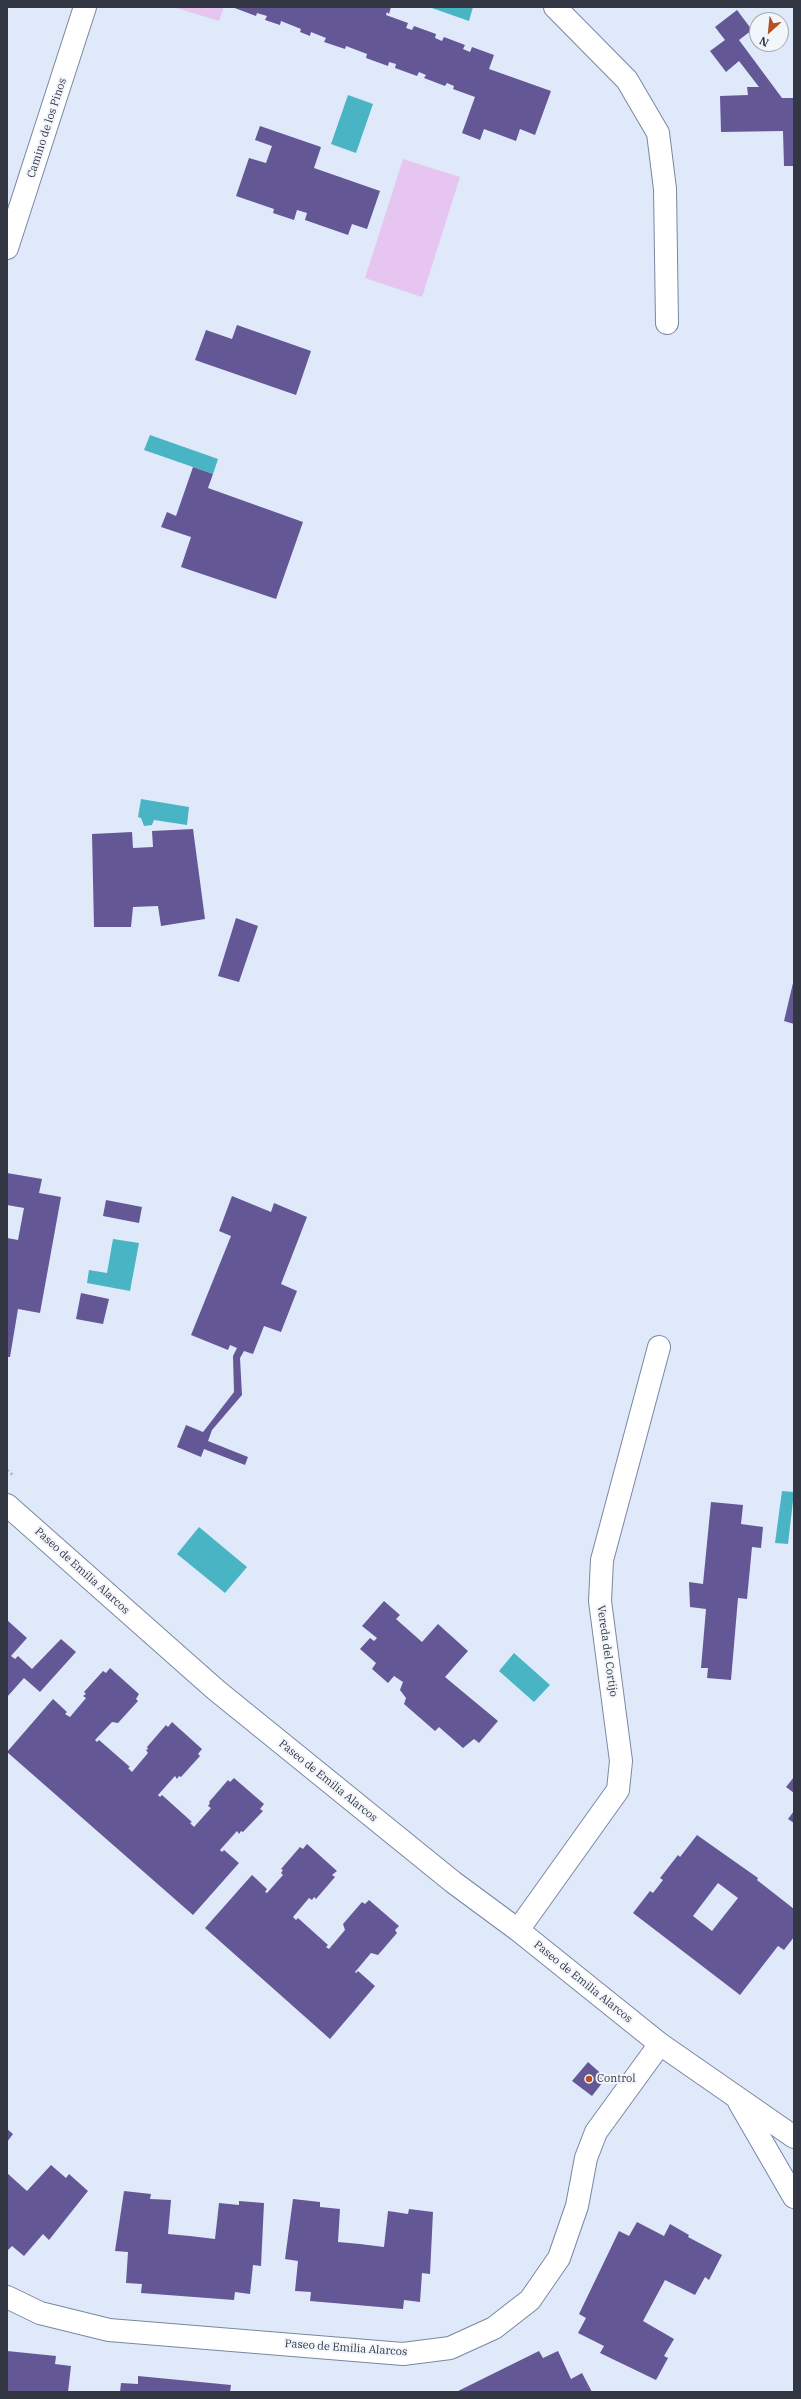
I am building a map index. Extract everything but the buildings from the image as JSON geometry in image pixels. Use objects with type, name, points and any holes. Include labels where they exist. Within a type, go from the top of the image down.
[{"type":"street","name":"Camino de los Pinos","points":[[7,248],[85,7]]},
{"type":"street","points":[[555,7],[627,80],[658,133],[665,188],[667,323]]},
{"type":"street","name":"Vereda del Cortijo","points":[[518,1930],[618,1790],[621,1761],[600,1601],[602,1560],[659,1346]]},
{"type":"street","name":"Paseo de Emilia Alarcos","points":[[7,1505],[216,1690],[453,1882],[518,1930],[660,2044],[794,2137]]},
{"type":"street","name":"Paseo de Emilia Alarcos","points":[[7,2297],[40,2313],[108,2330],[403,2354],[450,2348],[500,2324],[530,2300],[551,2270],[559,2258],[577,2206],[586,2158],[596,2132],[660,2044]]},
{"type":"street","name":"Paseo de Emilia Alarcos","points":[[735,2096],[794,2197]]},
{"type":"shaded area","points":[[173,7],[224,7],[219,21]]},
{"type":"shaded area","points":[[403,159],[460,177],[422,297],[365,278]]},
{"type":"water","points":[[429,7],[473,7],[469,21]]},
{"type":"water","points":[[348,95],[373,104],[356,153],[331,144]]},
{"type":"water","points":[[150,435],[218,459],[213,474],[144,450]]},
{"type":"water","points":[[141,799],[189,807],[187,825],[154,820],[152,825],[144,826],[141,818],[138,817]]},
{"type":"water","points":[[113,1239],[139,1243],[130,1291],[87,1283],[89,1270],[107,1273]]},
{"type":"water","points":[[782,1491],[794,1492],[788,1544],[775,1543]]},
{"type":"water","points":[[199,1527],[247,1567],[225,1593],[177,1554]]},
{"type":"water","points":[[514,1653],[550,1685],[534,1702],[499,1671]]},
{"type":"place","name":"Control","points":[[589,2079]]}]
